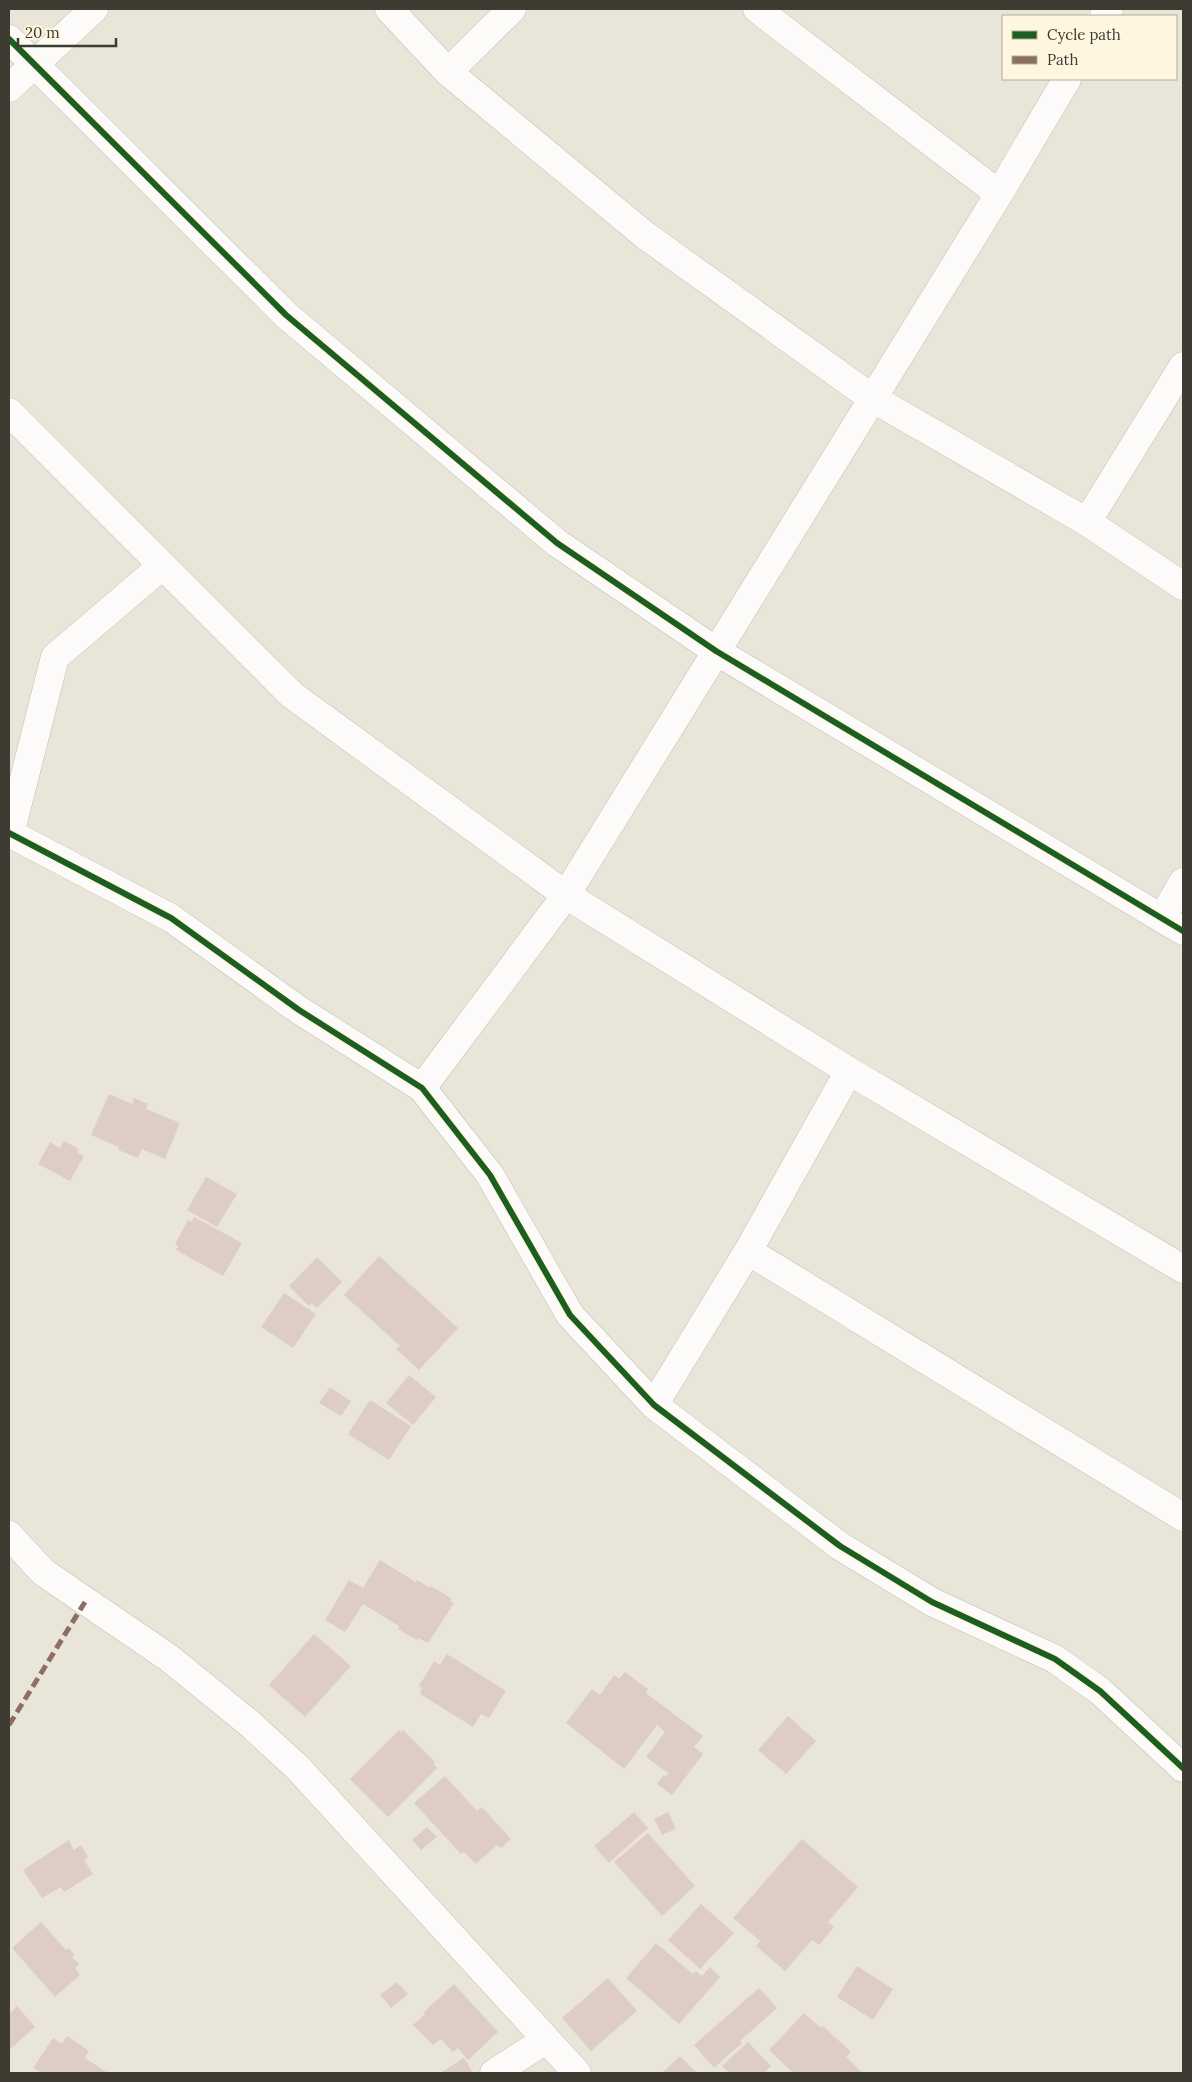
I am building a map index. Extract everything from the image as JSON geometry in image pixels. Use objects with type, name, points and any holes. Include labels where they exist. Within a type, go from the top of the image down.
[{"type":"street","points":[[9,88],[94,9]]},
{"type":"street","points":[[389,9],[448,72],[646,236],[872,398],[1087,522],[1183,586]]},
{"type":"street","points":[[448,72],[512,9]]},
{"type":"street","points":[[757,9],[999,194]]},
{"type":"street","points":[[9,39],[286,315],[557,543],[716,650],[1173,924],[1183,882]]},
{"type":"street","points":[[422,1088],[566,895],[999,194],[1066,80]]},
{"type":"street","points":[[1087,522],[1183,366]]},
{"type":"street","points":[[9,412],[292,695],[566,895],[849,1071],[1183,1269]]},
{"type":"street","points":[[162,566],[55,657],[9,833],[171,918],[299,1010],[422,1088],[490,1175],[570,1315],[654,1405],[840,1546],[932,1602],[1054,1659],[1100,1691],[1183,1764]]},
{"type":"street","points":[[654,1405],[748,1251],[849,1071]]},
{"type":"street","points":[[748,1251],[1183,1517]]},
{"type":"street","points":[[9,1535],[43,1572],[169,1658],[249,1723],[298,1768],[576,2073]]},
{"type":"street","points":[[494,2073],[546,2040]]},
{"type":"building","points":[[109,1094],[132,1104],[134,1098],[148,1104],[146,1109],[180,1123],[165,1159],[142,1149],[138,1158],[118,1150],[119,1147],[91,1135]]},
{"type":"building","points":[[64,1141],[79,1149],[77,1152],[84,1156],[70,1181],[38,1164],[50,1142],[60,1148]]},
{"type":"building","points":[[206,1177],[237,1194],[217,1227],[187,1210]]},
{"type":"building","points":[[194,1217],[242,1243],[223,1276],[176,1250],[178,1246],[175,1244],[188,1220],[191,1222]]},
{"type":"building","points":[[379,1256],[458,1328],[419,1370],[396,1349],[400,1346],[344,1295]]},
{"type":"building","points":[[317,1257],[342,1282],[317,1308],[312,1303],[309,1306],[289,1286]]},
{"type":"building","points":[[284,1293],[316,1314],[293,1348],[261,1327]]},
{"type":"building","points":[[409,1375],[436,1397],[413,1425],[386,1403]]},
{"type":"building","points":[[330,1387],[351,1401],[341,1416],[319,1403]]},
{"type":"building","points":[[370,1400],[411,1426],[389,1460],[348,1434]]},
{"type":"building","points":[[380,1560],[416,1582],[417,1580],[430,1588],[431,1586],[451,1598],[450,1601],[454,1603],[428,1643],[418,1638],[417,1640],[398,1629],[399,1626],[363,1604],[345,1632],[325,1620],[349,1580],[363,1588]]},
{"type":"building","points":[[314,1634],[351,1666],[305,1717],[269,1685]]},
{"type":"building","points":[[447,1654],[506,1691],[489,1718],[481,1714],[473,1727],[420,1694],[422,1688],[419,1686],[434,1661],[440,1665]]},
{"type":"building","points":[[625,1672],[648,1689],[646,1693],[703,1736],[694,1747],[703,1754],[672,1795],[657,1784],[663,1775],[666,1777],[668,1773],[646,1757],[665,1732],[657,1725],[624,1769],[566,1723],[592,1689],[600,1695],[614,1675],[619,1679]]},
{"type":"building","points":[[788,1716],[816,1741],[786,1774],[758,1750]]},
{"type":"building","points":[[399,1730],[401,1732],[403,1730],[435,1762],[433,1764],[437,1768],[388,1817],[350,1779]]},
{"type":"building","points":[[445,1776],[477,1811],[482,1807],[511,1839],[501,1848],[497,1845],[476,1864],[464,1852],[461,1854],[414,1803]]},
{"type":"building","points":[[634,1812],[648,1828],[609,1863],[594,1846]]},
{"type":"building","points":[[668,1812],[676,1829],[662,1835],[654,1819]]},
{"type":"building","points":[[427,1827],[437,1837],[421,1850],[412,1840]]},
{"type":"building","points":[[648,1833],[695,1886],[662,1916],[614,1862]]},
{"type":"building","points":[[802,1839],[858,1887],[828,1922],[834,1927],[819,1945],[812,1940],[785,1971],[756,1946],[760,1941],[733,1918]]},
{"type":"building","points":[[69,1840],[74,1850],[81,1845],[88,1857],[84,1860],[93,1874],[64,1892],[61,1887],[42,1898],[23,1870]]},
{"type":"building","points":[[701,1904],[734,1933],[700,1969],[668,1940]]},
{"type":"building","points":[[41,1922],[66,1950],[68,1948],[75,1955],[72,1957],[79,1964],[75,1968],[80,1975],[55,1997],[12,1948]]},
{"type":"building","points":[[656,1943],[693,1974],[696,1971],[702,1976],[710,1967],[720,1977],[679,2024],[626,1978]]},
{"type":"building","points":[[857,1966],[893,1989],[873,2020],[837,1997]]},
{"type":"building","points":[[608,1978],[637,2011],[591,2051],[562,2018]]},
{"type":"building","points":[[397,1982],[408,1994],[391,2008],[380,1995]]},
{"type":"building","points":[[454,1984],[498,2032],[468,2060],[458,2048],[453,2052],[441,2039],[433,2045],[413,2025]]},
{"type":"building","points":[[759,1988],[777,2008],[740,2041],[742,2043],[714,2068],[694,2045]]},
{"type":"building","points":[[17,2006],[35,2027],[10,2049],[9,2014]]},
{"type":"building","points":[[804,2013],[821,2028],[823,2026],[851,2052],[846,2057],[863,2073],[793,2073],[769,2050]]},
{"type":"building","points":[[67,2036],[89,2051],[85,2058],[108,2073],[42,2073],[33,2068],[53,2038],[62,2044]]},
{"type":"building","points":[[748,2042],[771,2066],[764,2073],[729,2073],[722,2066]]},
{"type":"building","points":[[680,2056],[697,2073],[662,2073]]},
{"type":"building","points":[[464,2058],[472,2071],[469,2073],[440,2073]]},
{"type":"marked path","points":[[9,1725],[85,1602]]},
{"type":"cycle path","points":[[9,39],[286,315],[557,543],[716,651],[1183,931]]},
{"type":"cycle path","points":[[9,833],[171,918],[299,1010],[422,1088],[490,1175],[570,1315],[654,1405],[840,1546],[932,1602],[1055,1659],[1100,1691],[1183,1768]]}]
